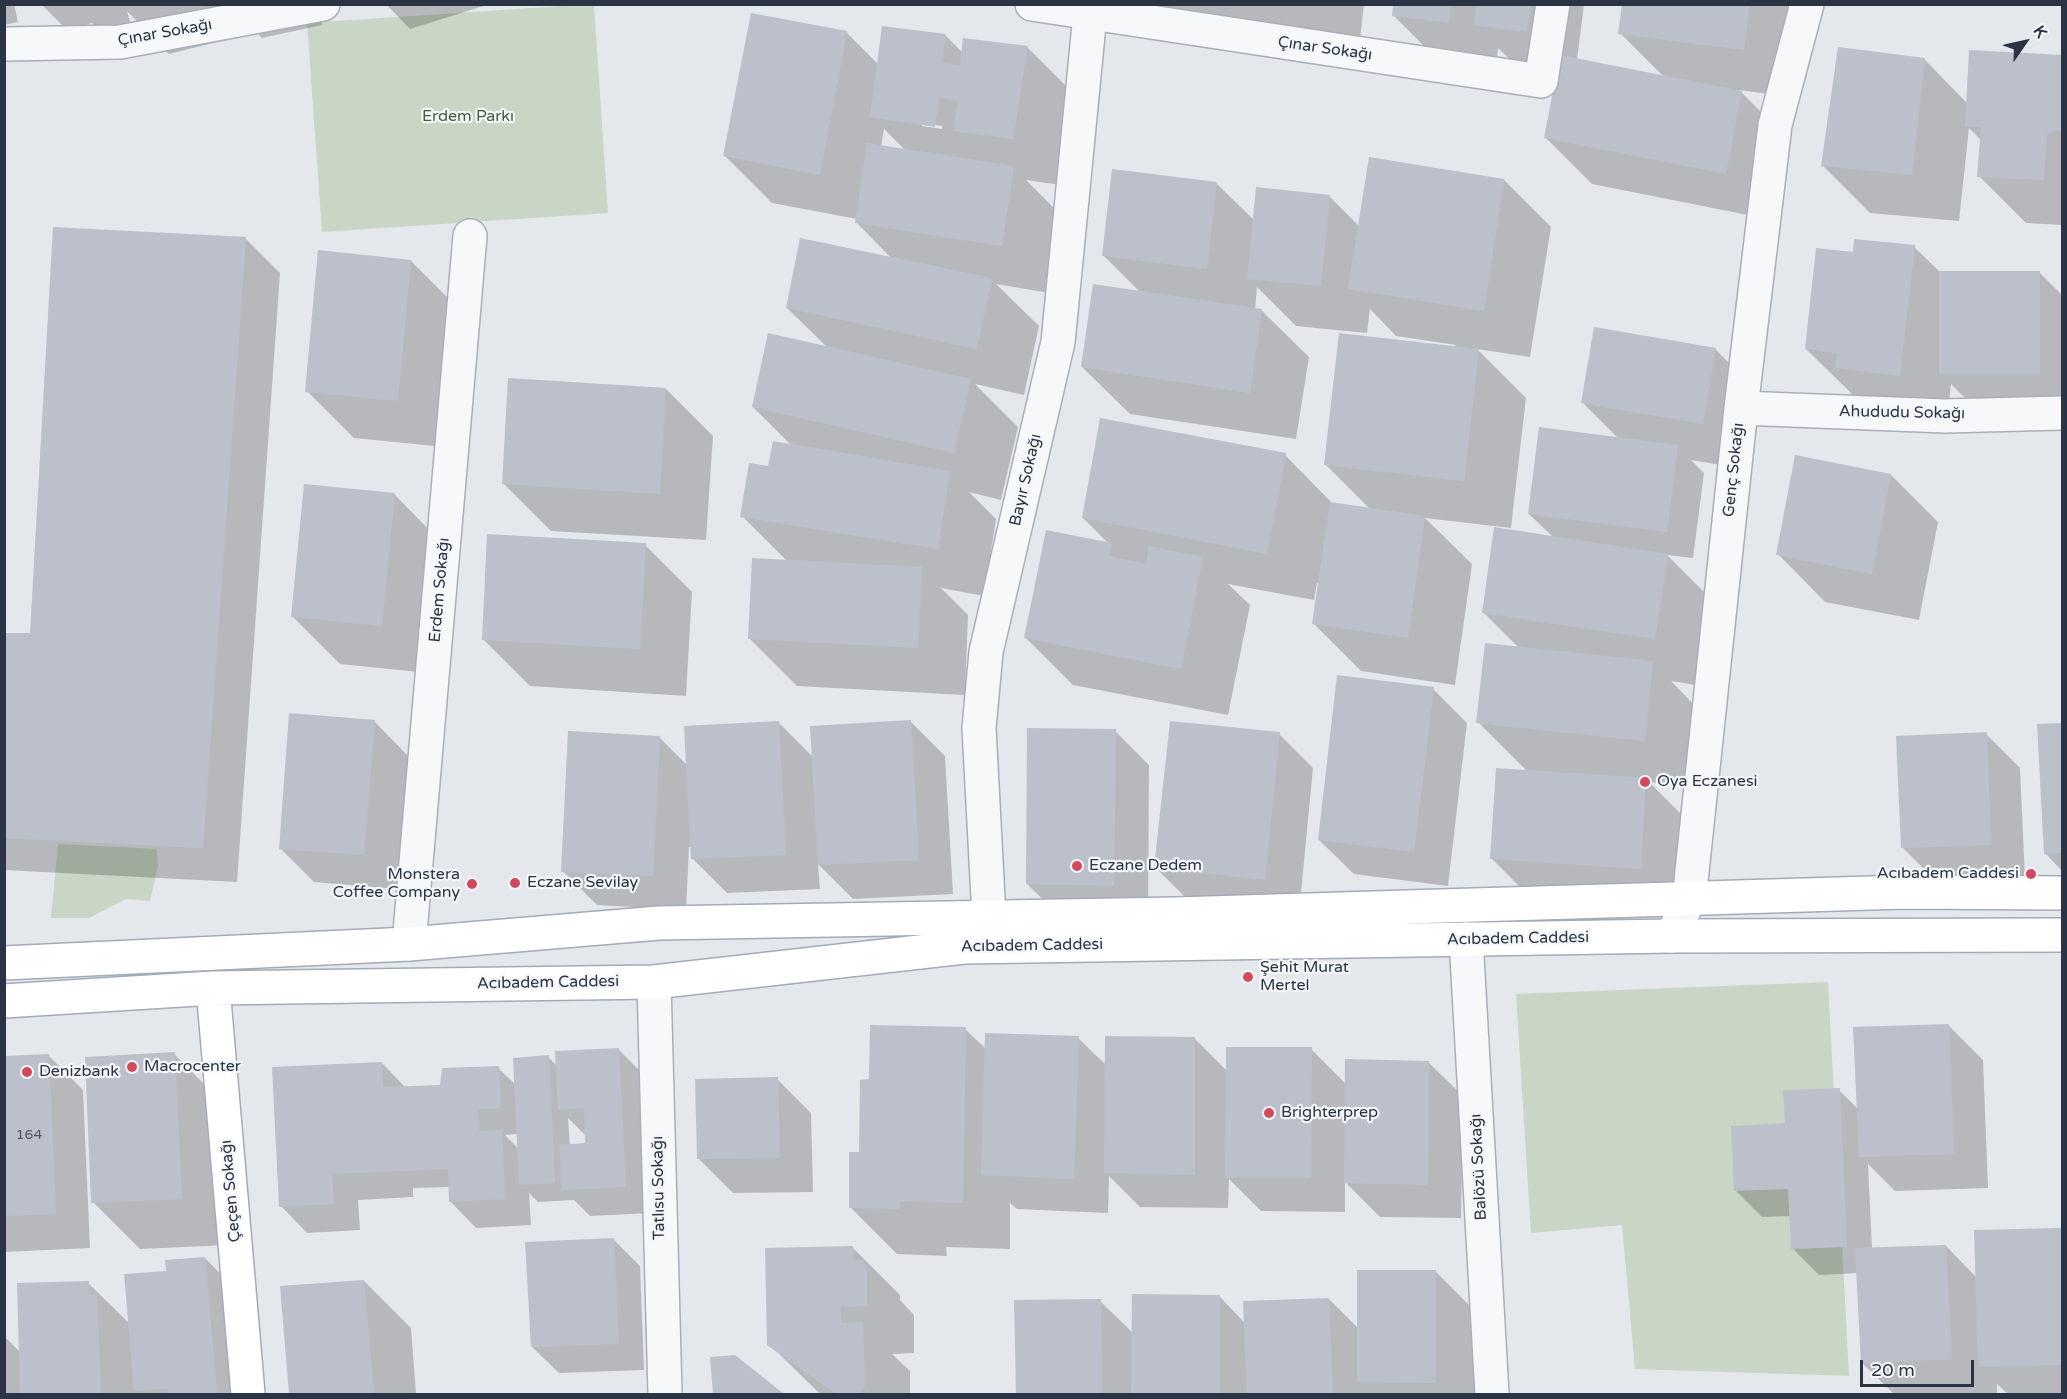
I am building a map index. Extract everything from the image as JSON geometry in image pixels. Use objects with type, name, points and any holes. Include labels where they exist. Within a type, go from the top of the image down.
[{"type":"main road","name":"Acıbadem Caddesi","points":[[4,963],[409,944],[659,923],[1689,900],[1904,892],[2062,893]]},
{"type":"main road","name":"Acıbadem Caddesi","points":[[4,1001],[213,988],[654,982],[964,947],[1672,936],[2062,935]]},
{"type":"main road","name":"Çeçen Sokağı","points":[[213,988],[248,1395]]},
{"type":"street","name":"Çınar Sokağı","points":[[4,44],[120,42],[323,4]]},
{"type":"street","name":"Çınar Sokağı","points":[[1032,4],[1090,10],[1541,81],[1553,4]]},
{"type":"street","name":"Genç Sokağı","points":[[1672,936],[1689,900],[1741,408],[1775,125],[1807,4]]},
{"type":"street","name":"Bayır Sokağı","points":[[988,917],[979,728],[986,652],[1058,342],[1090,10]]},
{"type":"street","name":"Erdem Sokağı","points":[[409,944],[470,236]]},
{"type":"street","name":"Ahududu Sokağı","points":[[1741,408],[1945,416],[2062,413]]},
{"type":"street","points":[[964,947],[988,917]]},
{"type":"street","name":"Balözü Sokağı","points":[[1466,939],[1492,1395]]},
{"type":"street","name":"Tatlısu Sokağı","points":[[654,982],[665,1395]]},
{"type":"green space","name":"Erdem Parkı","points":[[594,5],[608,213],[322,232],[307,23]]},
{"type":"green space","points":[[58,844],[157,849],[158,866],[150,901],[126,899],[89,918],[51,918]]},
{"type":"green space","points":[[1828,982],[1849,1376],[1635,1369],[1622,1225],[1531,1233],[1516,994]]},
{"type":"building","points":[[1393,4],[1451,4],[1449,23],[1392,16]]},
{"type":"building","points":[[1476,4],[1531,4],[1527,32],[1474,25]]},
{"type":"building","points":[[1622,4],[1750,4],[1744,50],[1618,34]]},
{"type":"building","points":[[751,13],[847,31],[820,175],[723,156]]},
{"type":"building","points":[[882,26],[946,34],[942,63],[960,65],[963,38],[1028,46],[1013,139],[953,131],[958,101],[939,98],[935,127],[870,117]]},
{"type":"building","points":[[1838,47],[1925,58],[1912,175],[1821,166]]},
{"type":"building","points":[[1969,50],[2062,55],[2062,130],[2047,133],[2044,180],[1977,177],[1981,127],[1965,126]]},
{"type":"building","points":[[1560,55],[1742,91],[1726,174],[1544,138]]},
{"type":"building","points":[[867,143],[1014,166],[1002,246],[855,223]]},
{"type":"building","points":[[1369,157],[1504,179],[1484,311],[1348,289]]},
{"type":"building","points":[[1112,169],[1217,182],[1207,269],[1102,256]]},
{"type":"building","points":[[1256,187],[1330,195],[1321,286],[1247,279]]},
{"type":"building","points":[[53,227],[246,237],[203,848],[4,838],[4,633],[30,633]]},
{"type":"building","points":[[800,238],[992,278],[977,349],[786,308]]},
{"type":"building","points":[[1854,239],[1915,245],[1900,376],[1835,368],[1837,353],[1805,349],[1816,248],[1853,252]]},
{"type":"building","points":[[318,250],[411,260],[398,401],[305,392]]},
{"type":"building","points":[[1939,271],[2040,271],[2040,374],[1939,374]]},
{"type":"building","points":[[1093,284],[1262,309],[1250,393],[1081,367]]},
{"type":"building","points":[[1594,327],[1716,348],[1703,424],[1581,403]]},
{"type":"building","points":[[768,333],[971,379],[954,453],[752,407]]},
{"type":"building","points":[[1339,333],[1479,349],[1464,481],[1324,465]]},
{"type":"building","points":[[508,378],[666,388],[660,494],[502,484]]},
{"type":"building","points":[[1100,418],[1286,453],[1267,554],[1082,518]]},
{"type":"building","points":[[1539,427],[1678,445],[1667,532],[1528,514]]},
{"type":"building","points":[[773,441],[950,471],[938,549],[740,517],[749,463],[768,466]]},
{"type":"building","points":[[1795,455],[1891,474],[1872,574],[1776,555]]},
{"type":"building","points":[[304,484],[395,493],[382,626],[291,617]]},
{"type":"building","points":[[1330,502],[1425,516],[1408,638],[1312,624]]},
{"type":"building","points":[[1494,527],[1668,554],[1655,639],[1482,613]]},
{"type":"building","points":[[1046,530],[1112,543],[1109,556],[1146,564],[1149,546],[1203,557],[1181,669],[1024,638]]},
{"type":"building","points":[[487,534],[646,543],[640,649],[482,640]]},
{"type":"building","points":[[752,558],[922,567],[918,648],[748,639]]},
{"type":"building","points":[[1485,643],[1653,661],[1645,741],[1476,723]]},
{"type":"building","points":[[1337,675],[1434,687],[1414,852],[1318,840]]},
{"type":"building","points":[[289,713],[375,720],[364,855],[279,849]]},
{"type":"building","points":[[911,720],[919,860],[818,865],[810,726]]},
{"type":"building","points":[[779,721],[786,855],[691,859],[684,726]]},
{"type":"building","points":[[1170,721],[1280,732],[1265,880],[1154,868]]},
{"type":"building","points":[[2062,723],[2062,853],[2044,854],[2037,724]]},
{"type":"building","points":[[1027,728],[1116,729],[1114,886],[1026,884]]},
{"type":"building","points":[[568,731],[660,736],[653,876],[561,872]]},
{"type":"building","points":[[1987,732],[1991,845],[1901,848],[1896,736]]},
{"type":"building","points":[[1496,768],[1646,778],[1641,869],[1490,859]]},
{"type":"building","points":[[1949,1024],[1954,1154],[1859,1157],[1853,1027]]},
{"type":"building","points":[[870,1025],[966,1027],[963,1203],[900,1201],[900,1209],[849,1208],[849,1152],[859,1152],[860,1080],[869,1079]]},
{"type":"building","points":[[985,1033],[1079,1036],[1074,1179],[981,1175]]},
{"type":"building","points":[[1105,1036],[1195,1037],[1195,1175],[1104,1173]]},
{"type":"building","name":"Brighterprep","points":[[1226,1047],[1312,1047],[1311,1178],[1225,1178]]},
{"type":"building","points":[[619,1048],[626,1187],[562,1190],[559,1145],[585,1143],[584,1108],[558,1110],[555,1051]]},
{"type":"building","points":[[175,1052],[182,1199],[91,1203],[85,1057]]},
{"type":"building","points":[[49,1054],[56,1214],[4,1216],[4,1056]]},
{"type":"building","points":[[549,1055],[555,1183],[519,1185],[513,1058]]},
{"type":"building","points":[[1345,1059],[1429,1061],[1428,1185],[1344,1183]]},
{"type":"building","points":[[382,1062],[383,1087],[440,1085],[442,1068],[499,1066],[501,1108],[478,1109],[479,1131],[502,1130],[505,1199],[449,1202],[448,1169],[332,1174],[334,1204],[279,1207],[272,1067]]},
{"type":"building","points":[[778,1077],[780,1158],[697,1159],[695,1079]]},
{"type":"building","points":[[1840,1088],[1847,1247],[1791,1249],[1788,1189],[1734,1191],[1731,1126],[1785,1123],[1783,1090]]},
{"type":"building","points":[[2062,1228],[2062,1365],[1978,1367],[1974,1230]]},
{"type":"building","points":[[614,1238],[619,1344],[531,1347],[525,1242]]},
{"type":"building","points":[[1946,1245],[1952,1359],[1861,1364],[1855,1248]]},
{"type":"building","points":[[853,1246],[854,1260],[862,1260],[867,1266],[867,1306],[841,1307],[841,1323],[863,1322],[865,1386],[858,1394],[836,1394],[767,1345],[765,1248]]},
{"type":"building","points":[[205,1257],[217,1393],[168,1394],[168,1388],[134,1391],[124,1274],[166,1271],[165,1260]]},
{"type":"building","points":[[1357,1270],[1436,1270],[1436,1383],[1357,1382]]},
{"type":"building","points":[[364,1280],[374,1393],[289,1394],[280,1286]]},
{"type":"building","points":[[89,1281],[89,1294],[97,1294],[101,1394],[20,1394],[17,1283]]},
{"type":"building","points":[[1132,1294],[1220,1295],[1220,1394],[1131,1394]]},
{"type":"building","points":[[1329,1298],[1333,1394],[1247,1394],[1243,1301]]},
{"type":"building","points":[[1101,1299],[1102,1394],[1016,1394],[1014,1300]]},
{"type":"building","points":[[735,1355],[784,1394],[713,1394],[710,1357]]},
{"type":"place","name":"Oya Eczanesi","points":[[1645,782]]},
{"type":"place","name":"Eczane Dedem","points":[[1077,866]]},
{"type":"place","name":"Acıbadem Caddesi","points":[[2031,874]]},
{"type":"place","name":"Eczane Sevilay","points":[[515,883]]},
{"type":"place","name":"Monstera Coffee Company","points":[[472,884]]},
{"type":"place","name":"Şehit Murat Mertel","points":[[1248,977]]},
{"type":"place","name":"Macrocenter","points":[[132,1067]]},
{"type":"place","name":"Denizbank","points":[[27,1072]]},
{"type":"place","name":"Brighterprep","points":[[1269,1113]]}]
